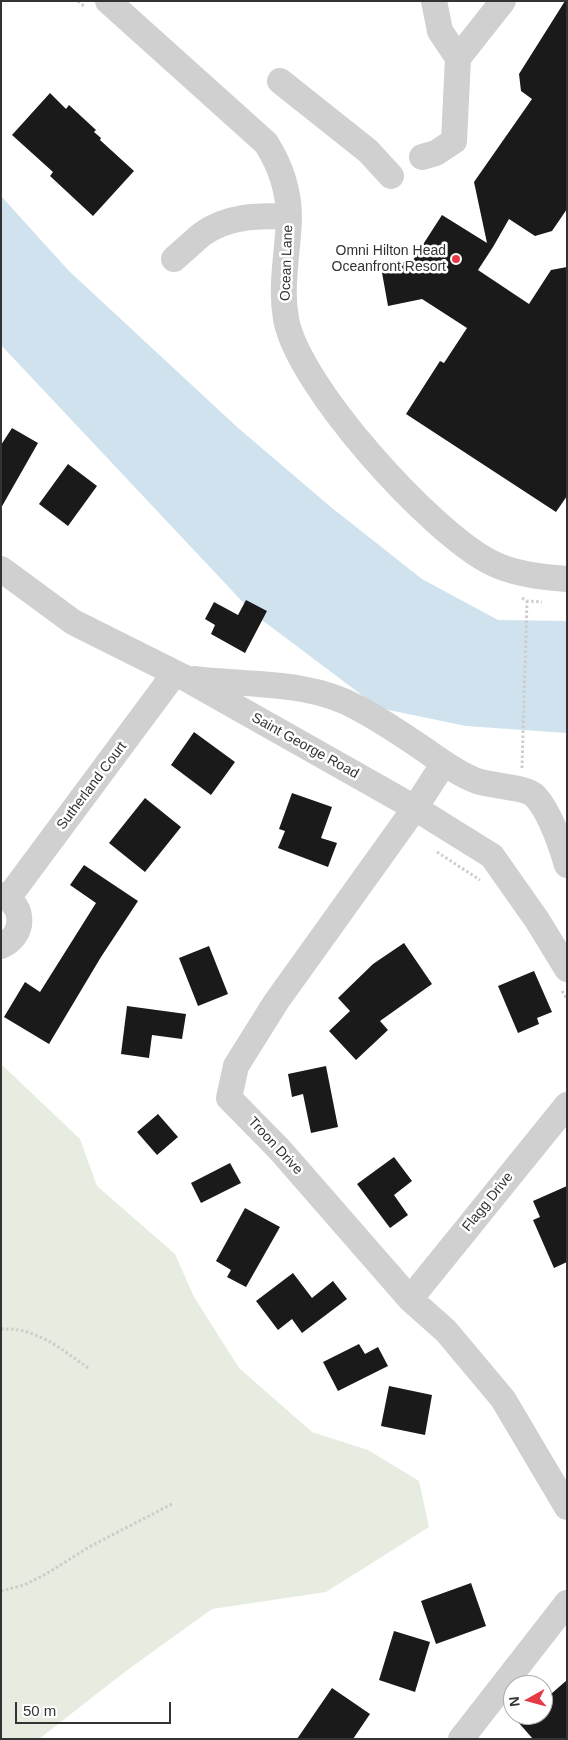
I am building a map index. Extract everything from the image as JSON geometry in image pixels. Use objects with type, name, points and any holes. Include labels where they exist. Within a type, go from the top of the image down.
[{"type":"street","name":"Ocean Lane","points":[[108,1],[266,143],[276,160],[287,193],[289,217],[283,295],[286,322],[299,355],[324,396],[378,462],[422,509],[459,541],[490,562],[528,575],[567,579]]},
{"type":"street","points":[[434,1],[440,32],[458,58]]},
{"type":"street","points":[[422,157],[436,153],[454,140],[458,58],[503,1]]},
{"type":"street","points":[[280,80],[368,151],[391,176]]},
{"type":"street","points":[[174,259],[202,234],[229,221],[249,216],[289,217]]},
{"type":"street","name":"Saint George Road","points":[[1,570],[73,622],[180,676],[416,808],[492,856],[537,920],[562,977]]},
{"type":"street","points":[[180,676],[300,688],[326,694],[356,707],[444,763],[477,781],[522,790],[534,795],[560,843],[567,865]]},
{"type":"street","name":"Sutherland Court","points":[[1,946],[16,936],[20,926],[20,915],[15,905],[4,896],[180,676]]},
{"type":"street","name":"Troon Drive","points":[[444,763],[416,808],[276,1002],[236,1066],[229,1098],[280,1150],[410,1299],[446,1331],[503,1399],[567,1507]]},
{"type":"street","name":"Flagg Drive","points":[[410,1299],[567,1105]]},
{"type":"street","points":[[464,1738],[567,1603]]},
{"type":"path","points":[[522,773],[527,601]]},
{"type":"path","points":[[434,850],[483,883]]},
{"type":"path","points":[[562,977],[567,1000]]},
{"type":"path","points":[[1,1329],[31,1332],[51,1342],[88,1368]]},
{"type":"path","points":[[1,1591],[32,1582],[88,1547],[119,1533],[172,1504]]},
{"type":"shaded area","points":[[1,1064],[80,1139],[97,1186],[175,1254],[194,1297],[239,1368],[312,1432],[368,1450],[419,1481],[429,1527],[326,1592],[212,1609],[126,1671],[39,1739],[1,1739]]},
{"type":"water","points":[[1,196],[69,271],[237,427],[332,508],[422,579],[498,620],[567,621],[567,733],[466,726],[379,708],[254,614],[1,345]]},
{"type":"building","name":"Omni Hilton Head Oceanfront Resort","points":[[565,1],[567,1],[567,209],[552,231],[535,236],[509,219],[478,270],[529,304],[551,270],[567,267],[567,496],[556,512],[406,414],[440,361],[444,363],[467,328],[422,299],[388,306],[381,267],[413,260],[442,215],[487,243],[474,182],[532,99],[521,91],[519,74]]},
{"type":"building","points":[[50,93],[66,109],[69,105],[96,130],[94,132],[101,138],[100,140],[134,171],[93,216],[50,176],[53,172],[12,135]]},
{"type":"building","points":[[12,428],[38,443],[1,508],[1,445]]},
{"type":"building","points":[[68,464],[97,486],[68,526],[39,504]]},
{"type":"building","points":[[246,600],[267,611],[245,653],[211,634],[215,625],[205,619],[214,602],[238,615]]},
{"type":"building","points":[[194,732],[235,762],[211,795],[171,765]]},
{"type":"building","points":[[292,793],[332,807],[321,838],[337,843],[328,867],[278,848],[285,831],[279,829]]},
{"type":"building","points":[[145,798],[181,827],[145,872],[109,843]]},
{"type":"building","points":[[84,865],[138,901],[101,957],[49,1044],[4,1017],[25,982],[40,992],[96,903],[70,885]]},
{"type":"building","points":[[404,943],[432,984],[380,1021],[388,1030],[356,1060],[329,1031],[350,1011],[338,998],[373,964]]},
{"type":"building","points":[[209,946],[228,994],[198,1006],[179,958]]},
{"type":"building","points":[[534,971],[552,1012],[537,1018],[539,1024],[518,1033],[498,986]]},
{"type":"building","points":[[127,1006],[186,1014],[182,1039],[152,1035],[149,1058],[121,1054]]},
{"type":"building","points":[[326,1066],[338,1127],[311,1133],[303,1094],[292,1097],[288,1074]]},
{"type":"building","points":[[158,1114],[178,1137],[157,1155],[137,1132]]},
{"type":"building","points":[[394,1157],[412,1181],[394,1195],[408,1215],[390,1228],[357,1184]]},
{"type":"building","points":[[230,1163],[241,1183],[201,1203],[191,1183]]},
{"type":"building","points":[[567,1186],[567,1262],[554,1268],[533,1220],[540,1217],[533,1201]]},
{"type":"building","points":[[245,1208],[280,1227],[246,1287],[227,1277],[231,1270],[216,1261]]},
{"type":"building","points":[[293,1273],[312,1298],[333,1281],[347,1299],[302,1333],[292,1319],[278,1330],[256,1301]]},
{"type":"building","points":[[359,1344],[365,1354],[378,1347],[388,1366],[338,1391],[323,1362]]},
{"type":"building","points":[[389,1386],[432,1395],[425,1435],[381,1426]]},
{"type":"building","points":[[471,1583],[486,1626],[436,1644],[421,1601]]},
{"type":"building","points":[[394,1631],[430,1642],[415,1692],[379,1680]]},
{"type":"building","points":[[567,1680],[567,1739],[533,1739],[521,1725],[553,1725],[553,1692]]},
{"type":"building","points":[[332,1688],[370,1714],[353,1739],[297,1739]]},
{"type":"place","name":"Omni Hilton Head Oceanfront Resort","points":[[456,259]]}]
